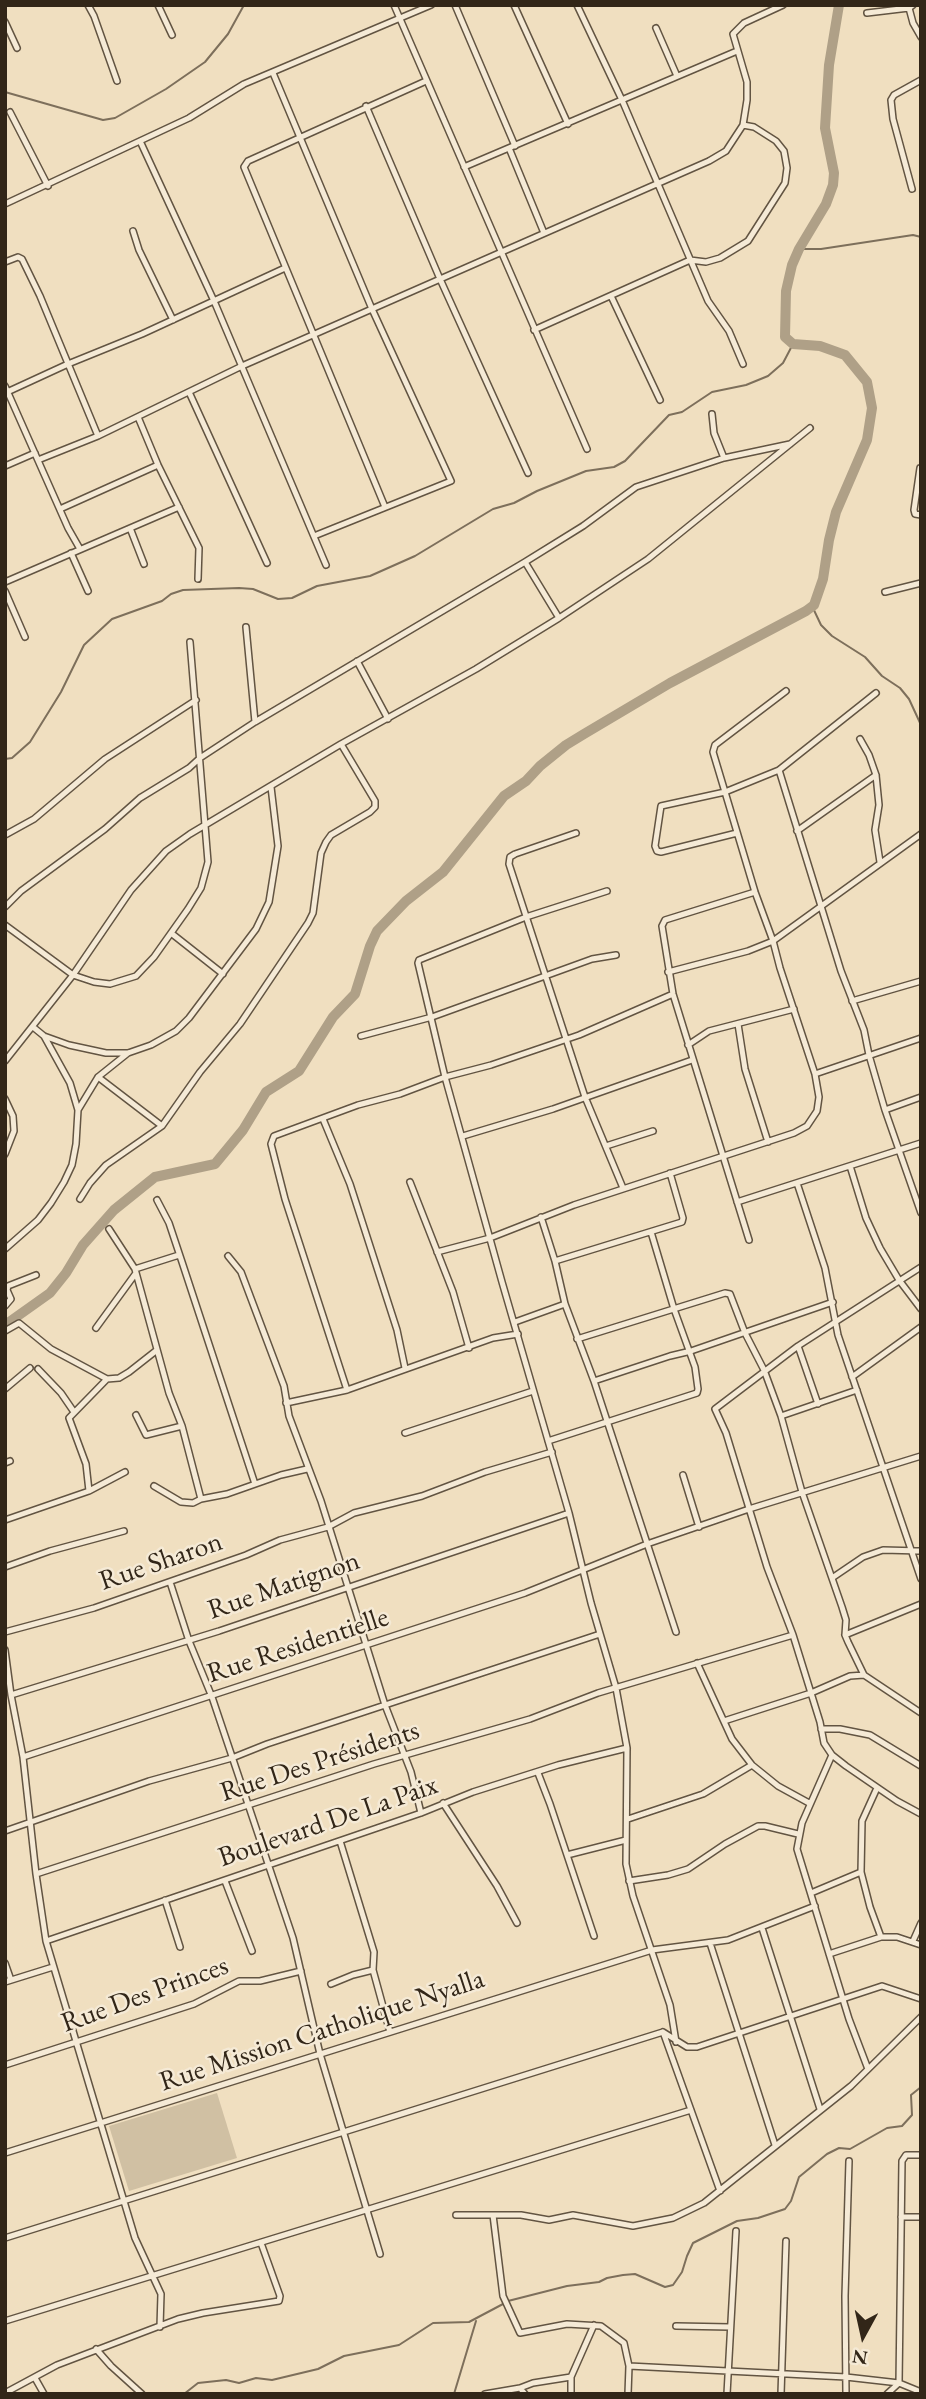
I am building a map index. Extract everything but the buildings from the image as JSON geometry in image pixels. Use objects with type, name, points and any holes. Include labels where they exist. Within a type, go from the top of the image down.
[{"type":"street","points":[[88,5],[117,81]]},
{"type":"street","points":[[158,5],[172,35]]},
{"type":"street","points":[[394,5],[587,449]]},
{"type":"street","points":[[5,204],[189,118],[244,84],[430,5]]},
{"type":"street","points":[[455,5],[544,233]]},
{"type":"street","points":[[514,5],[568,124]]},
{"type":"street","points":[[577,5],[622,100],[708,301],[729,331],[743,364]]},
{"type":"street","points":[[5,466],[98,436],[242,366],[709,161],[726,150],[743,125],[747,82],[733,40],[736,30],[744,23],[783,5]]},
{"type":"street","points":[[867,13],[911,7],[913,23],[921,37]]},
{"type":"street","points":[[5,22],[18,48]]},
{"type":"street","points":[[656,28],[677,76]]},
{"type":"street","points":[[464,167],[737,51]]},
{"type":"street","points":[[273,73],[372,309],[451,481],[314,536]]},
{"type":"street","points":[[912,189],[892,119],[891,100],[894,94],[921,80]]},
{"type":"street","points":[[385,507],[244,167],[248,161],[300,136],[426,81]]},
{"type":"street","points":[[366,106],[440,279],[528,473]]},
{"type":"street","points":[[10,112],[48,186]]},
{"type":"street","points":[[534,330],[690,260],[706,262],[720,258],[748,242],[785,183],[787,168],[784,151],[776,141],[754,127],[743,125]]},
{"type":"street","points":[[140,141],[214,301],[326,565]]},
{"type":"street","points":[[133,231],[139,250],[173,320]]},
{"type":"street","points":[[5,262],[18,257],[22,259],[98,436]]},
{"type":"street","points":[[80,550],[6,390],[173,320],[285,268]]},
{"type":"street","points":[[611,296],[660,400]]},
{"type":"street","points":[[189,392],[267,563]]},
{"type":"street","points":[[712,414],[714,433],[724,458]]},
{"type":"street","points":[[138,417],[158,465],[199,548],[198,579]]},
{"type":"street","points":[[5,1061],[73,975],[131,890],[166,851],[341,744],[559,618],[649,559],[810,428]]},
{"type":"street","points":[[5,907],[20,891],[105,829],[140,798],[189,768],[200,758],[255,722],[583,526],[636,487],[724,458],[793,443]]},
{"type":"street","points":[[60,509],[158,465]]},
{"type":"street","points":[[920,468],[914,510],[915,514],[921,515]]},
{"type":"street","points":[[5,582],[178,507]]},
{"type":"street","points":[[130,528],[144,564]]},
{"type":"street","points":[[71,553],[88,591]]},
{"type":"street","points":[[525,562],[559,618]]},
{"type":"street","points":[[885,592],[921,583]]},
{"type":"street","points":[[5,591],[25,637]]},
{"type":"street","points":[[246,626],[255,722]]},
{"type":"street","points":[[5,925],[73,975],[110,984],[136,976],[155,957],[188,909],[205,875],[208,862],[190,642]]},
{"type":"street","points":[[357,662],[388,719]]},
{"type":"street","points":[[437,1252],[490,1238],[623,1188],[768,1142],[807,1126],[817,1111],[819,1097],[815,1074],[713,758],[715,745],[786,691]]},
{"type":"street","points":[[737,833],[661,852],[657,851],[655,846],[661,806],[725,792],[779,770],[876,693]]},
{"type":"street","points":[[5,835],[34,819],[105,759],[196,700]]},
{"type":"street","points":[[860,739],[876,775],[879,806],[875,830],[880,862]]},
{"type":"street","points":[[80,1199],[106,1165],[162,1126],[200,1072],[240,1024],[313,913],[321,853],[326,842],[331,835],[370,813],[375,807],[375,801],[341,744]]},
{"type":"street","points":[[779,770],[841,971],[864,1030],[885,1110],[920,1211]]},
{"type":"street","points":[[797,831],[876,775]]},
{"type":"street","points":[[78,1110],[98,1077],[128,1053],[151,1045],[176,1031],[201,1004],[256,929],[269,902],[278,846],[271,787]]},
{"type":"street","points":[[576,833],[510,857],[509,863],[585,1097],[623,1188]]},
{"type":"street","points":[[668,972],[748,951],[773,941],[921,834]]},
{"type":"street","points":[[607,891],[526,917],[419,960],[418,966],[445,1077],[616,1688],[626,1748],[626,1864],[629,1881],[670,2005],[677,2042]]},
{"type":"street","points":[[749,1240],[673,994],[663,922],[755,892]]},
{"type":"street","points":[[172,933],[223,974]]},
{"type":"street","points":[[361,1036],[432,1017],[592,959],[617,955]]},
{"type":"street","points":[[852,1000],[921,981]]},
{"type":"street","points":[[347,1390],[285,1199],[271,1140],[278,1133],[358,1105],[491,1065],[567,1038],[629,1015],[673,994]]},
{"type":"street","points":[[688,1045],[709,1031],[794,1009]]},
{"type":"street","points":[[738,1024],[745,1069],[768,1142]]},
{"type":"street","points":[[5,1249],[38,1220],[64,1182],[72,1165],[76,1144],[78,1110],[65,1073],[44,1036],[33,1027]]},
{"type":"street","points":[[44,1036],[89,1050],[128,1053]]},
{"type":"street","points":[[815,1074],[921,1038]]},
{"type":"street","points":[[463,1136],[692,1060]]},
{"type":"street","points":[[98,1077],[162,1126]]},
{"type":"street","points":[[885,1110],[921,1097]]},
{"type":"street","points":[[5,1099],[13,1116],[14,1131],[5,1154]]},
{"type":"street","points":[[323,1119],[350,1184],[397,1330],[405,1368]]},
{"type":"street","points":[[606,1146],[653,1131]]},
{"type":"street","points":[[737,1202],[921,1143]]},
{"type":"street","points":[[850,1166],[866,1218],[899,1280],[921,1309]]},
{"type":"street","points":[[555,1261],[683,1221],[670,1173]]},
{"type":"street","points":[[410,1182],[453,1292],[469,1348]]},
{"type":"street","points":[[797,1183],[825,1268],[835,1321],[852,1377],[921,1579]]},
{"type":"street","points":[[157,1200],[169,1223],[255,1484]]},
{"type":"street","points":[[541,1217],[565,1304],[594,1381],[676,1632]]},
{"type":"street","points":[[109,1229],[135,1271],[201,1499]]},
{"type":"street","points":[[548,1441],[697,1393],[691,1352],[674,1309],[651,1232]]},
{"type":"street","points":[[96,1328],[135,1271],[179,1255]]},
{"type":"street","points":[[228,1256],[241,1272],[285,1386],[286,1403],[307,1469],[321,1501],[385,1704],[411,1772],[421,1813]]},
{"type":"street","points":[[921,1267],[798,1346],[715,1409],[726,1433],[767,1567],[793,1635],[824,1743],[832,1755],[877,1788],[921,1814]]},
{"type":"street","points":[[5,1306],[11,1299],[8,1286],[36,1275]]},
{"type":"street","points":[[577,1339],[729,1292],[745,1333],[765,1370],[781,1416],[802,1492],[846,1620],[845,1635],[864,1675],[921,1713]]},
{"type":"street","points":[[594,1381],[670,1356],[691,1352],[833,1302]]},
{"type":"street","points":[[514,1322],[565,1304]]},
{"type":"street","points":[[5,1331],[19,1323],[51,1349],[107,1379],[119,1378],[129,1373],[157,1350]]},
{"type":"street","points":[[852,1377],[921,1327]]},
{"type":"street","points":[[286,1403],[347,1390],[493,1338],[518,1334]]},
{"type":"street","points":[[798,1346],[818,1404]]},
{"type":"street","points":[[5,1389],[30,1367]]},
{"type":"street","points":[[38,1369],[61,1393],[74,1412]]},
{"type":"street","points":[[89,1492],[86,1464],[69,1418],[107,1379]]},
{"type":"street","points":[[781,1416],[857,1390]]},
{"type":"street","points":[[405,1433],[533,1391]]},
{"type":"street","points":[[136,1415],[146,1435],[182,1426]]},
{"type":"street","name":"Rue Sharon","points":[[5,1632],[94,1608],[246,1555],[280,1540],[328,1527],[354,1514],[422,1496],[485,1472],[552,1452]]},
{"type":"street","name":"Rue Residentielle","points":[[23,1757],[525,1593],[648,1544],[749,1509],[921,1456]]},
{"type":"street","points":[[154,1486],[181,1503],[193,1503],[307,1469]]},
{"type":"street","points":[[5,1520],[89,1492],[125,1472]]},
{"type":"street","points":[[683,1475],[699,1527]]},
{"type":"street","name":"Rue Matignon","points":[[11,1695],[189,1641],[569,1513]]},
{"type":"street","points":[[5,1567],[50,1551],[124,1531]]},
{"type":"street","points":[[832,1578],[863,1557],[883,1550],[921,1551]]},
{"type":"street","points":[[170,1582],[269,1866],[301,1971],[320,2054],[380,2254]]},
{"type":"street","points":[[845,1635],[921,1604]]},
{"type":"street","points":[[6,1828],[29,1823],[149,1781],[232,1758],[385,1704],[600,1634]]},
{"type":"street","name":"Rue Des Présidents","points":[[36,1874],[403,1755],[530,1719],[597,1693],[793,1635]]},
{"type":"street","points":[[5,1650],[23,1757],[29,1823],[46,1941],[135,2238],[160,2294],[160,2328]]},
{"type":"street","points":[[697,1664],[732,1739],[752,1765],[778,1786],[809,1803]]},
{"type":"street","points":[[724,1721],[811,1693],[850,1676],[864,1675]]},
{"type":"street","points":[[821,1729],[840,1729],[870,1735],[921,1766]]},
{"type":"street","name":"Boulevard De La Paix","points":[[46,1941],[269,1866],[443,1803],[558,1765],[626,1748]]},
{"type":"street","points":[[832,1755],[809,1803],[798,1834],[797,1850],[868,2069]]},
{"type":"street","points":[[628,1819],[703,1794],[752,1765]]},
{"type":"street","points":[[538,1773],[594,1936]]},
{"type":"street","points":[[877,1788],[862,1821],[861,1872],[881,1937]]},
{"type":"street","points":[[443,1803],[490,1875],[517,1923]]},
{"type":"street","points":[[629,1881],[688,1869],[758,1826],[798,1834]]},
{"type":"street","points":[[567,1855],[626,1840]]},
{"type":"street","points":[[340,1841],[374,1952],[373,1970],[390,2032]]},
{"type":"street","points":[[811,1893],[861,1872]]},
{"type":"street","points":[[225,1881],[252,1951]]},
{"type":"street","points":[[165,1900],[180,1947]]},
{"type":"street","name":"Rue Mission Catholique Nyalla","points":[[5,2153],[652,1950],[728,1940],[815,1906]]},
{"type":"street","points":[[913,1941],[921,1923]]},
{"type":"street","points":[[762,1928],[820,2109]]},
{"type":"street","points":[[829,1954],[881,1937],[897,1937],[921,1945]]},
{"type":"street","points":[[710,1943],[775,2145]]},
{"type":"street","points":[[5,1963],[8,1981],[53,1967]]},
{"type":"street","points":[[331,1984],[373,1970]]},
{"type":"street","name":"Rue Des Princes","points":[[5,2065],[194,2004],[239,1981],[260,1981],[301,1971]]},
{"type":"street","points":[[663,2032],[687,2047],[697,2047],[882,1986],[921,1999]]},
{"type":"street","points":[[456,2215],[522,2215],[549,2220],[572,2215],[625,2225],[646,2225],[673,2218],[697,2207],[720,2191],[851,2086],[921,2017]]},
{"type":"street","points":[[663,2032],[720,2191]]},
{"type":"street","points":[[5,2238],[663,2032]]},
{"type":"street","points":[[5,2321],[691,2110]]},
{"type":"street","points":[[887,2394],[899,2383],[903,2158],[906,2155],[921,2155]]},
{"type":"street","points":[[846,2394],[845,2296],[849,2161]]},
{"type":"street","points":[[493,2215],[503,2296],[520,2333],[567,2324],[601,2326],[624,2343],[629,2366],[628,2394]]},
{"type":"street","points":[[901,2217],[921,2217]]},
{"type":"street","points":[[727,2394],[736,2231]]},
{"type":"street","points":[[781,2394],[786,2241]]},
{"type":"street","points":[[5,2393],[44,2371],[178,2319],[279,2301],[281,2296],[261,2242]]},
{"type":"street","points":[[571,2394],[571,2377],[594,2325]]},
{"type":"street","points":[[676,2326],[730,2327]]},
{"type":"street","points":[[96,2349],[142,2394]]},
{"type":"street","points":[[629,2366],[846,2377],[899,2383],[921,2392]]},
{"type":"street","points":[[485,2394],[571,2377]]},
{"type":"street","points":[[35,2378],[44,2394]]},
{"type":"street","points":[[520,2388],[525,2394]]},
{"type":"shaded area","points":[[217,2093],[237,2158],[129,2191],[109,2126]]},
{"type":"waterway","points":[[5,92],[103,120],[115,118],[166,89],[205,62],[228,34],[244,5]]},
{"type":"waterway","points":[[5,1325],[50,1293],[83,1245],[114,1210],[155,1177],[215,1164],[243,1130],[266,1092],[299,1071],[333,1017],[355,994],[377,931],[406,901],[443,872],[504,796],[526,781],[566,745],[670,683],[814,605],[823,579],[836,512],[867,440],[872,408],[867,382],[845,355],[820,346],[793,344],[785,337],[786,291],[792,265],[826,204],[833,185],[834,173],[825,128],[829,65],[839,5]]},
{"type":"waterway","points":[[799,249],[821,249],[913,235],[921,237]]},
{"type":"waterway","points":[[5,759],[12,758],[30,742],[61,692],[84,645],[112,619],[162,601],[183,590],[253,589],[278,599],[292,598],[317,586],[370,576],[415,556],[493,509],[514,503],[586,471],[614,467],[625,461],[669,415],[682,412],[712,392],[746,385],[768,376],[783,363],[793,344]]},
{"type":"waterway","points":[[812,606],[821,625],[832,636],[865,657],[882,676],[900,688],[909,699],[921,725]]},
{"type":"waterway","points":[[508,2301],[623,2275],[635,2274],[665,2287],[673,2285],[682,2272],[693,2243],[737,2221],[758,2218],[785,2209],[791,2201],[799,2177],[827,2154],[839,2148],[850,2149],[887,2128],[902,2126],[912,2115],[911,2095],[921,2087]]},
{"type":"waterway","points":[[184,2394],[198,2383],[226,2380],[239,2383],[256,2378],[272,2380],[318,2369],[344,2356],[399,2345],[433,2323],[469,2322],[503,2304]]},
{"type":"waterway","points":[[454,2394],[476,2321]]}]
